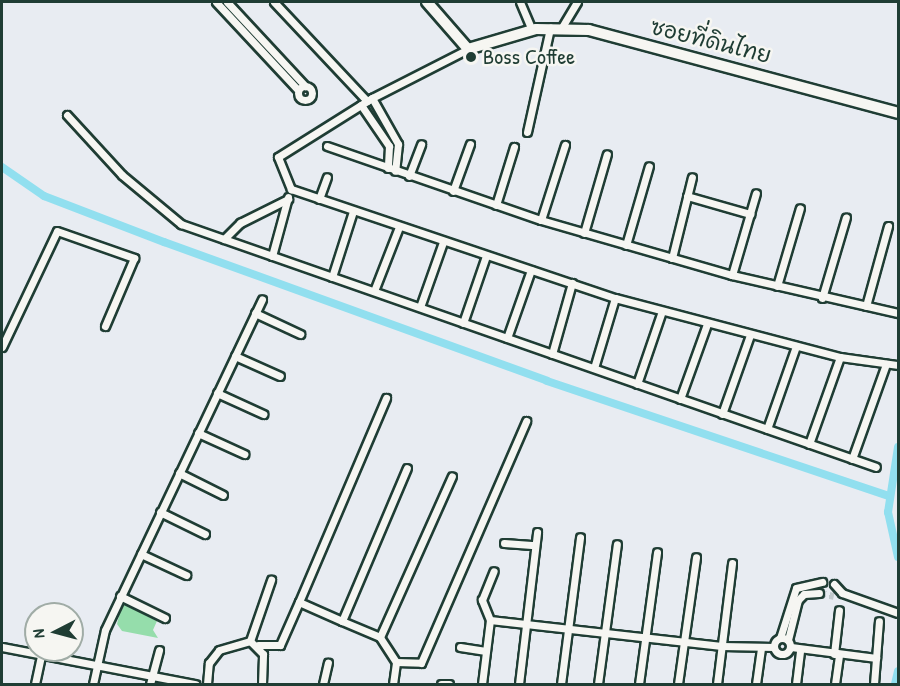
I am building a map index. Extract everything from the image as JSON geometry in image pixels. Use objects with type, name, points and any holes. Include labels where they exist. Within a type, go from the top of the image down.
[{"type":"street","points":[[216,2],[301,88],[227,2]]},
{"type":"street","points":[[274,2],[367,102],[392,133],[399,150],[392,170]]},
{"type":"street","points":[[272,256],[291,189],[278,157],[367,102],[468,49],[427,2]]},
{"type":"street","points":[[520,2],[532,30]]},
{"type":"street","points":[[562,27],[577,2]]},
{"type":"street","points":[[527,132],[550,27]]},
{"type":"street","name":"ซอยที่ดินไทย","points":[[468,49],[532,30],[562,27],[898,113]]},
{"type":"street","points":[[367,102],[384,137],[392,170]]},
{"type":"street","points":[[68,115],[122,175],[181,224],[876,467]]},
{"type":"street","points":[[384,137],[392,133]]},
{"type":"street","points":[[409,176],[421,144]]},
{"type":"street","points":[[453,191],[470,144]]},
{"type":"street","points":[[541,220],[565,145]]},
{"type":"street","points":[[327,146],[453,191],[584,233],[822,298],[898,313]]},
{"type":"street","points":[[496,205],[514,147]]},
{"type":"street","points":[[584,233],[607,154]]},
{"type":"street","points":[[626,245],[649,166]]},
{"type":"street","points":[[319,199],[327,177]]},
{"type":"street","points":[[672,258],[692,177]]},
{"type":"street","points":[[291,189],[615,298],[707,324],[840,357],[898,365]]},
{"type":"street","points":[[732,275],[756,193]]},
{"type":"street","points":[[687,196],[750,214]]},
{"type":"street","points":[[224,239],[240,223],[288,199]]},
{"type":"street","points":[[777,286],[801,208]]},
{"type":"street","points":[[332,277],[353,211]]},
{"type":"street","points":[[822,298],[846,217]]},
{"type":"street","points":[[866,306],[888,226]]},
{"type":"street","points":[[374,291],[399,227]]},
{"type":"street","points":[[2,347],[57,231],[134,258],[105,326]]},
{"type":"street","points":[[420,308],[443,242]]},
{"type":"street","points":[[463,322],[486,256]]},
{"type":"street","points":[[507,338],[531,270]]},
{"type":"street","points":[[552,354],[572,283]]},
{"type":"street","points":[[594,368],[615,298]]},
{"type":"street","points":[[93,684],[120,596],[262,299]]},
{"type":"street","points":[[637,384],[662,311]]},
{"type":"street","points":[[255,313],[300,333]]},
{"type":"street","points":[[680,399],[707,324]]},
{"type":"street","points":[[722,414],[750,335]]},
{"type":"street","points":[[767,429],[796,346]]},
{"type":"street","points":[[235,356],[280,376]]},
{"type":"street","points":[[809,444],[840,357]]},
{"type":"street","points":[[852,459],[886,364]]},
{"type":"street","points":[[217,393],[263,414]]},
{"type":"street","points":[[207,684],[210,663],[219,650],[250,641],[258,645],[280,645],[386,398]]},
{"type":"street","points":[[396,662],[421,663],[526,422]]},
{"type":"street","points":[[198,433],[244,454]]},
{"type":"street","points":[[342,621],[407,468]]},
{"type":"street","points":[[179,473],[223,495]]},
{"type":"street","points":[[380,637],[452,476]]},
{"type":"street","points":[[160,512],[206,534]]},
{"type":"street","points":[[519,684],[537,532]]},
{"type":"street","points":[[561,684],[580,537]]},
{"type":"street","points":[[504,543],[535,545]]},
{"type":"street","points":[[598,684],[617,544]]},
{"type":"street","points":[[639,684],[657,552]]},
{"type":"street","points":[[141,554],[186,575]]},
{"type":"street","points":[[678,684],[696,557]]},
{"type":"street","points":[[717,684],[732,563]]},
{"type":"street","points":[[482,684],[490,620],[482,600],[494,571]]},
{"type":"street","points":[[250,641],[271,580]]},
{"type":"street","points":[[774,647],[784,654],[796,588],[822,582]]},
{"type":"street","points":[[834,584],[842,593],[896,612]]},
{"type":"street","points":[[786,642],[798,600],[804,594],[819,593]]},
{"type":"street","points":[[834,596],[842,593]]},
{"type":"street","points":[[120,596],[165,618]]},
{"type":"street","points":[[299,602],[380,637],[396,662],[393,684]]},
{"type":"street","points":[[835,684],[840,610]]},
{"type":"street","points":[[490,620],[527,620],[722,646],[761,648],[774,647],[786,642]]},
{"type":"street","points":[[874,684],[879,621]]},
{"type":"street","points":[[786,642],[800,651],[876,658]]},
{"type":"street","points":[[258,645],[262,684]]},
{"type":"street","points":[[2,647],[24,652]]},
{"type":"street","points":[[460,647],[486,651]]},
{"type":"street","points":[[756,684],[761,648]]},
{"type":"street","points":[[151,681],[159,650]]},
{"type":"street","points":[[796,684],[800,651]]},
{"type":"street","points":[[34,684],[39,662]]},
{"type":"street","points":[[74,662],[151,681],[195,684]]},
{"type":"street","points":[[323,684],[328,663]]},
{"type":"street","points":[[441,684],[448,684]]},
{"type":"green space","points":[[122,603],[157,621],[153,630],[158,638],[122,631],[117,624]]},
{"type":"waterway","points":[[2,167],[44,196],[164,242],[547,381],[889,496]]},
{"type":"waterway","points":[[898,447],[888,512],[898,557]]},
{"type":"waterway","points":[[895,684],[898,671]]},
{"type":"tunnel","points":[[819,593],[834,596]]},
{"type":"place","name":"Boss Coffee","points":[[471,57]]}]
